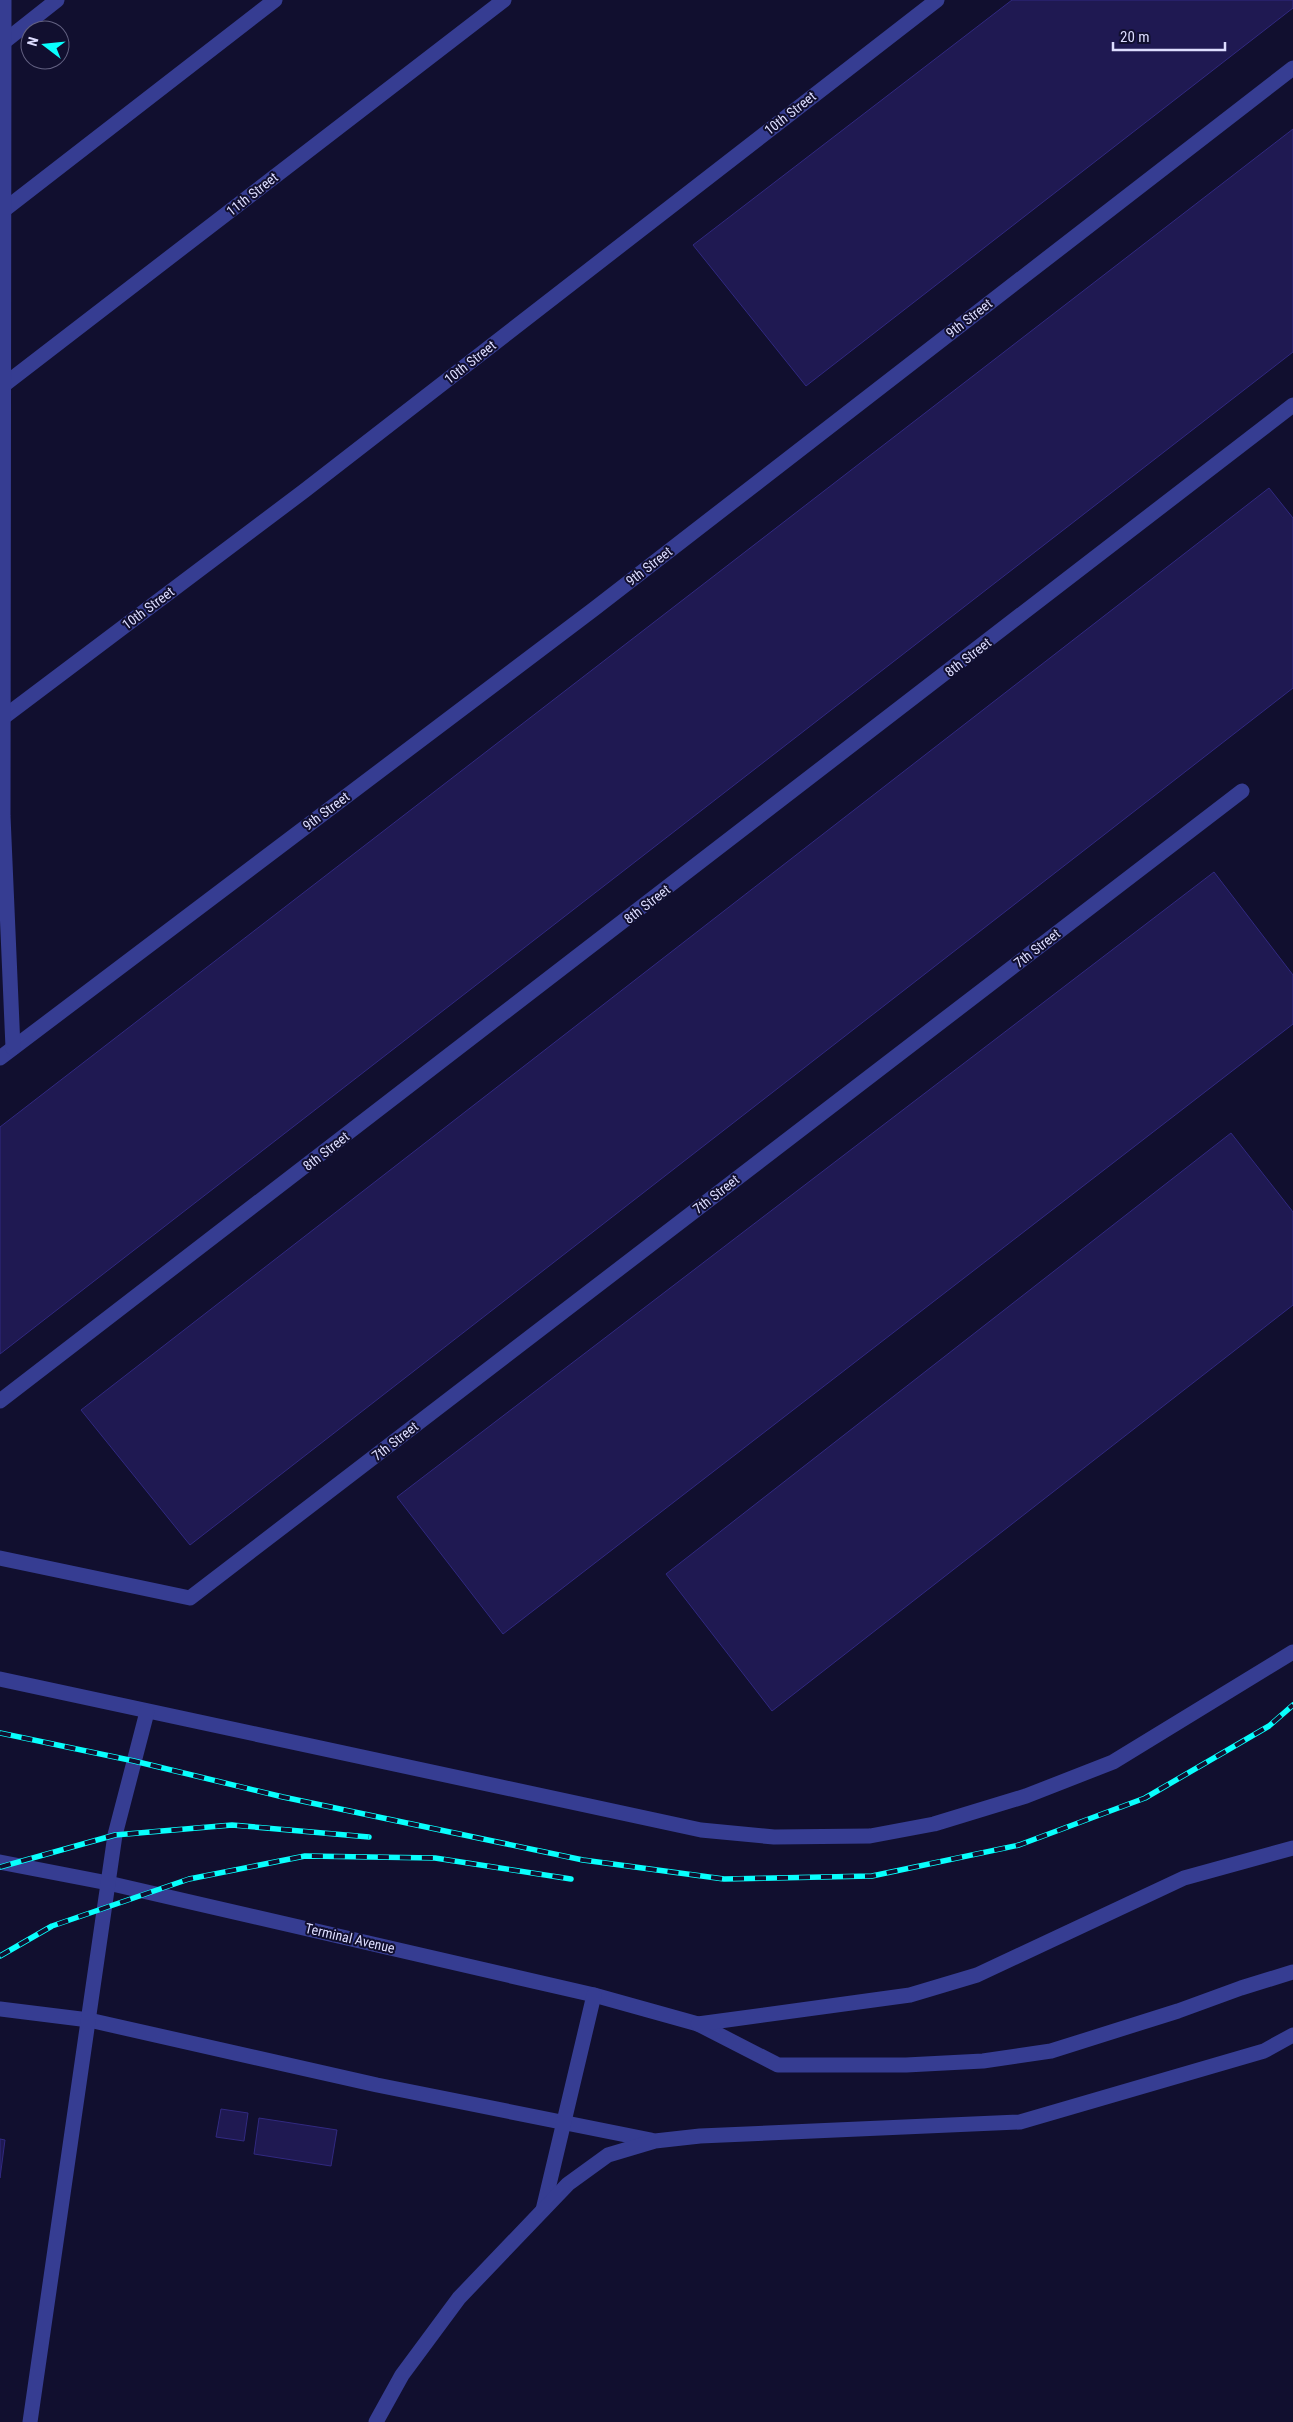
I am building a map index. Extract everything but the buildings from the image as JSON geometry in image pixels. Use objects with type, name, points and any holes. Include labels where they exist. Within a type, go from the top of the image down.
[{"type":"street","points":[[4,0],[2,43],[4,210],[2,719],[3,816],[13,1048]]},
{"type":"street","points":[[2,43],[57,0]]},
{"type":"street","points":[[4,210],[275,0]]},
{"type":"street","name":"11th Street","points":[[2,387],[504,0]]},
{"type":"street","name":"10th Street","points":[[2,719],[304,491],[937,0]]},
{"type":"street","name":"9th Street","points":[[0,1058],[594,609],[1293,68]]},
{"type":"street","name":"8th Street","points":[[0,1401],[1293,405]]},
{"type":"street","name":"7th Street","points":[[0,1558],[190,1598],[1242,791]]},
{"type":"street","points":[[0,1679],[701,1830],[774,1837],[870,1836],[952,1818],[1026,1796],[1113,1762],[1293,1652]]},
{"type":"street","points":[[30,2422],[115,1835],[147,1712]]},
{"type":"street","points":[[698,2024],[910,1995],[967,1978],[1184,1878],[1293,1848]]},
{"type":"street","name":"Terminal Avenue","points":[[0,1862],[108,1882],[594,1995],[698,2024]]},
{"type":"street","points":[[698,2024],[778,2065],[983,2061],[1051,2051],[1293,1972]]},
{"type":"street","points":[[543,2210],[562,2123],[594,1995]]},
{"type":"street","points":[[0,2008],[89,2020],[562,2123],[655,2141]]},
{"type":"street","points":[[376,2422],[402,2375],[459,2298],[568,2184],[608,2155],[655,2141],[700,2136],[1020,2122],[1264,2051],[1293,2035]]},
{"type":"railway","points":[[0,1733],[134,1761],[283,1797],[583,1860],[724,1879],[872,1876],[1019,1845],[1145,1798],[1269,1726],[1293,1705]]},
{"type":"railway","points":[[0,1867],[115,1835],[232,1825],[369,1837]]},
{"type":"railway","points":[[0,1956],[52,1926],[189,1879],[305,1856],[435,1858],[571,1879]]}]
